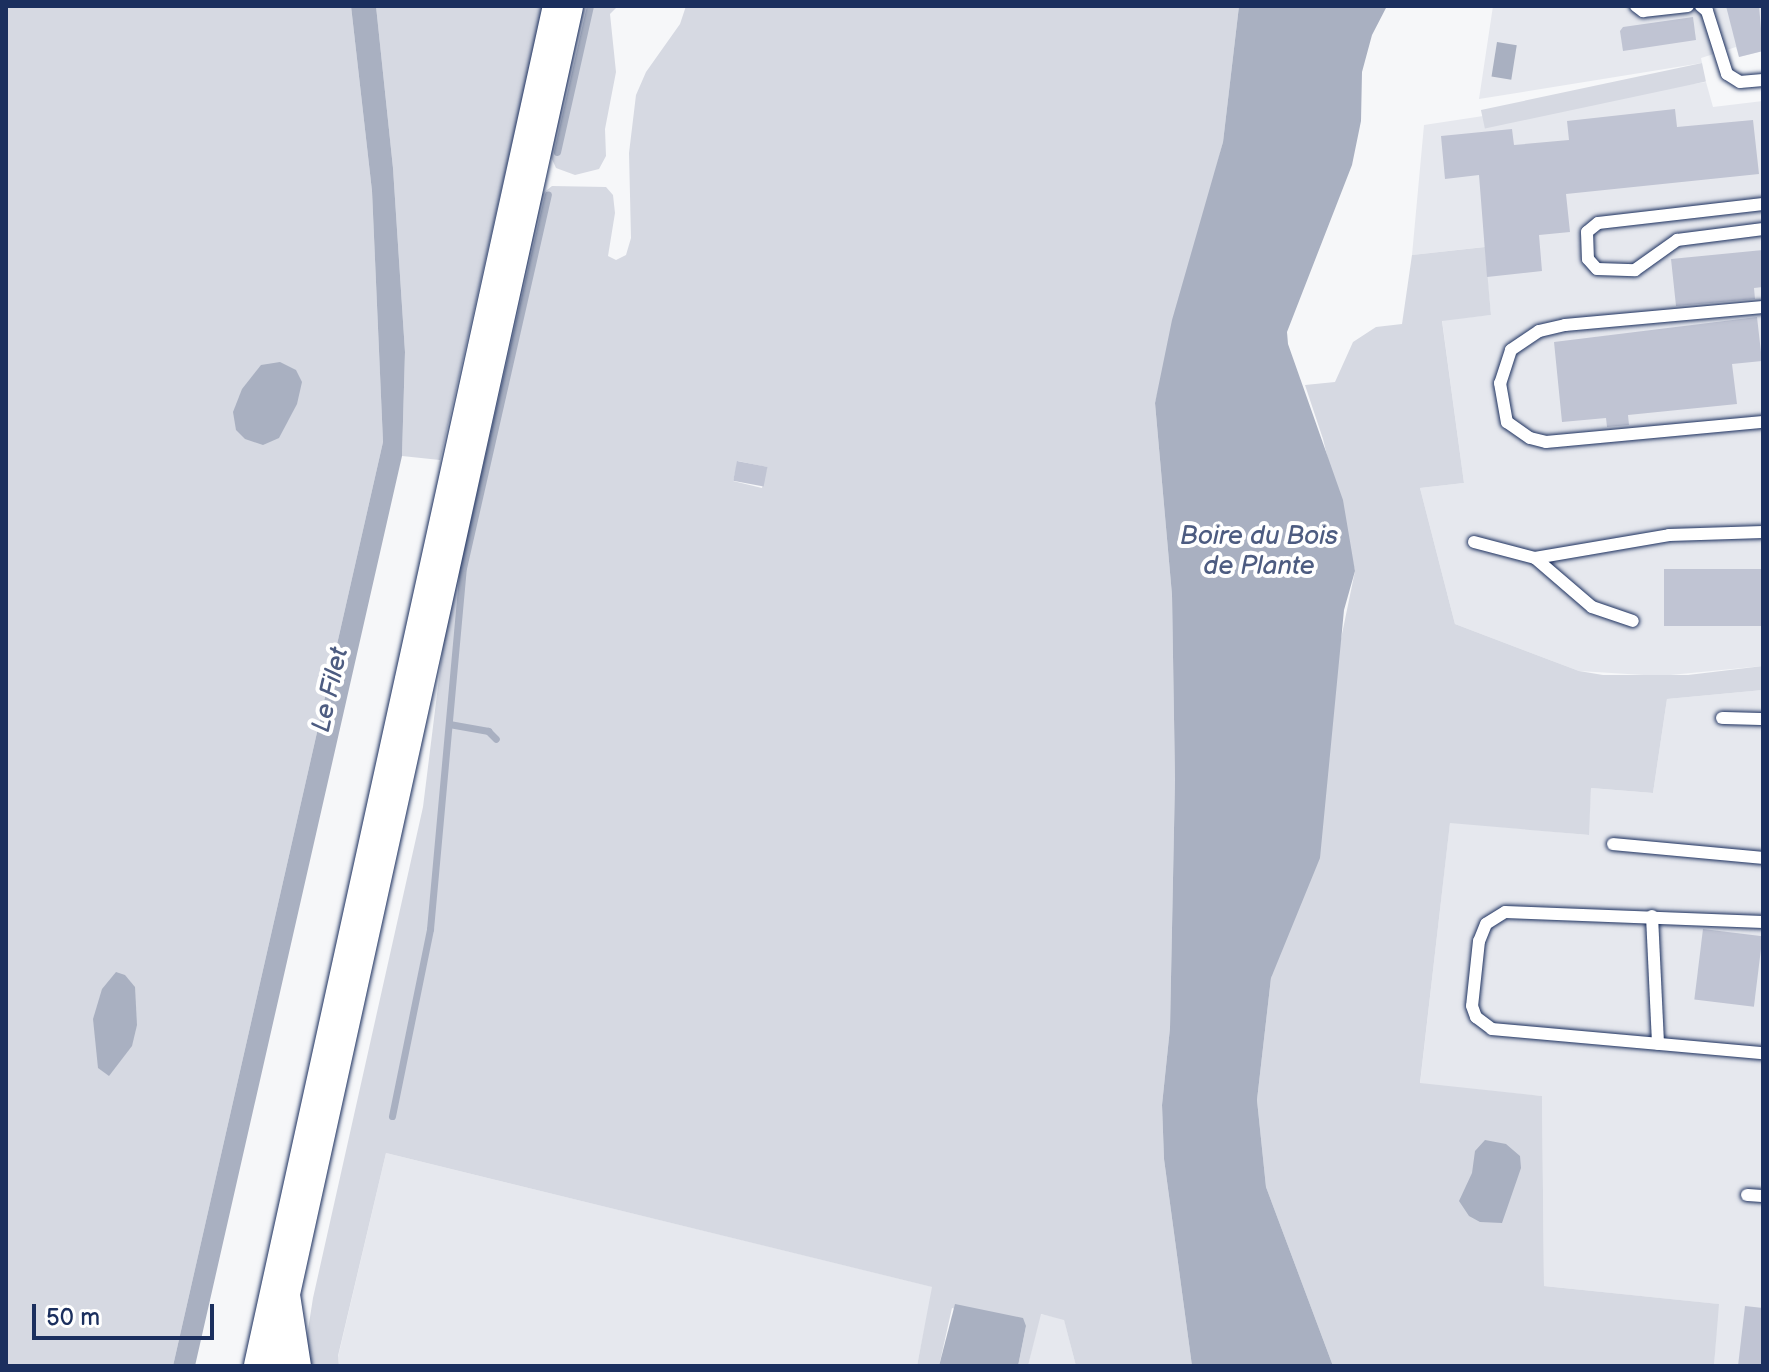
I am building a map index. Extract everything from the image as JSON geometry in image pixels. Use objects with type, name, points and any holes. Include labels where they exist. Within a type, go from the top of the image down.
[{"type":"main road","points":[[264,1366],[430,597],[563,6]]},
{"type":"street","points":[[284,1276],[298,1366]]},
{"type":"lane","points":[[1636,6],[1643,11],[1688,6]]},
{"type":"lane","points":[[1701,6],[1707,11],[1727,74],[1740,82],[1763,80]]},
{"type":"lane","points":[[1763,204],[1598,223],[1587,232],[1588,259],[1597,269],[1635,270],[1667,246],[1691,236],[1763,229]]},
{"type":"lane","points":[[1689,212],[1691,236]]},
{"type":"lane","points":[[1763,307],[1565,325],[1539,331],[1511,350],[1500,383],[1507,422],[1530,438],[1546,442],[1763,422]]},
{"type":"lane","points":[[1474,542],[1535,558],[1669,535],[1763,532]]},
{"type":"lane","points":[[1535,558],[1592,607],[1633,621]]},
{"type":"lane","points":[[1722,718],[1763,719]]},
{"type":"lane","points":[[1613,844],[1763,858]]},
{"type":"lane","points":[[1763,922],[1505,912],[1486,924],[1479,941],[1472,1006],[1476,1017],[1492,1029],[1763,1053]]},
{"type":"lane","points":[[1652,916],[1658,1044]]},
{"type":"lane","points":[[1747,1195],[1763,1196]]},
{"type":"shaded area","points":[[6,6],[351,6],[372,191],[383,442],[173,1366],[6,1366]]},
{"type":"shaded area","points":[[376,6],[543,6],[440,460],[402,456],[405,352],[393,168]]},
{"type":"shaded area","points":[[579,6],[618,6],[610,14],[616,72],[605,129],[606,156],[599,169],[575,175],[556,168],[551,157],[552,131]]},
{"type":"shaded area","points":[[686,6],[1239,6],[1223,142],[1155,403],[1172,595],[1175,779],[1170,1028],[1162,1105],[1164,1159],[1192,1366],[1076,1366],[1064,1320],[1041,1314],[1028,1366],[1018,1366],[1026,1326],[952,1308],[939,1366],[917,1366],[932,1287],[386,1153],[338,1356],[339,1366],[308,1366],[305,1349],[313,1298],[423,807],[445,630],[542,194],[552,186],[606,187],[613,195],[615,213],[608,256],[616,260],[626,255],[631,238],[629,153],[636,95],[646,72],[680,24]],"holes":[[[738,461],[767,467],[762,488],[733,481]]]},
{"type":"shaded area","points":[[1493,6],[1763,6],[1763,51],[1739,57],[1736,47],[1701,58],[1702,63],[1479,99]]},
{"type":"shaded area","points":[[1702,63],[1706,82],[1485,129],[1481,110]]},
{"type":"shaded area","points":[[1706,82],[1713,107],[1763,101],[1763,666],[1660,676],[1579,671],[1455,624],[1420,488],[1464,483],[1442,320],[1491,315],[1484,247],[1412,255],[1424,125]]},
{"type":"shaded area","points":[[1485,247],[1491,315],[1442,321],[1464,483],[1420,488],[1455,624],[1579,671],[1603,675],[1688,675],[1763,666],[1763,690],[1667,699],[1653,793],[1591,788],[1589,835],[1450,823],[1420,1083],[1542,1096],[1544,1286],[1719,1304],[1714,1366],[1333,1366],[1266,1187],[1257,1100],[1271,978],[1355,571],[1323,439],[1305,385],[1335,382],[1353,342],[1376,327],[1402,324],[1412,255]]},
{"type":"shaded area","points":[[1763,690],[1763,1366],[1714,1366],[1718,1304],[1544,1286],[1542,1096],[1420,1084],[1450,822],[1588,835],[1591,788],[1653,793],[1667,699]]},
{"type":"shaded area","points":[[386,1153],[933,1287],[917,1366],[339,1366],[338,1357]]},
{"type":"shaded area","points":[[1040,1314],[1064,1319],[1076,1366],[1028,1366]]},
{"type":"water","name":"Le Filet","points":[[351,6],[376,6],[393,168],[405,352],[402,456],[195,1366],[173,1366],[383,442],[372,191]]},
{"type":"water","name":"Boire du Bois de Plante","points":[[1239,6],[1387,6],[1372,35],[1362,72],[1361,121],[1352,165],[1287,332],[1288,344],[1343,500],[1355,571],[1344,610],[1320,858],[1271,978],[1257,1100],[1266,1187],[1333,1366],[1192,1366],[1164,1159],[1162,1105],[1170,1028],[1175,779],[1172,595],[1155,403],[1172,320],[1223,142]]},
{"type":"water","points":[[1497,42],[1517,45],[1511,80],[1492,77]]},
{"type":"water","points":[[280,362],[296,370],[302,382],[297,404],[279,438],[263,445],[245,439],[236,430],[233,412],[242,389],[261,365]]},
{"type":"water","points":[[116,972],[125,975],[135,987],[137,1025],[132,1046],[109,1076],[98,1068],[93,1019],[102,989]]},
{"type":"water","points":[[1485,1140],[1506,1144],[1520,1156],[1521,1168],[1502,1223],[1480,1222],[1469,1216],[1459,1201],[1472,1173],[1475,1151]]},
{"type":"water","points":[[955,1304],[1023,1318],[1026,1326],[1018,1366],[939,1366]]},
{"type":"building","points":[[1726,6],[1759,6],[1763,51],[1739,57]]},
{"type":"building","points":[[1693,17],[1696,40],[1623,51],[1620,31],[1623,27]]},
{"type":"building","points":[[1675,109],[1677,127],[1753,120],[1759,174],[1566,194],[1570,232],[1539,235],[1542,271],[1487,277],[1479,175],[1445,179],[1441,136],[1512,129],[1514,145],[1569,140],[1567,121]]},
{"type":"building","points":[[1763,250],[1763,287],[1754,288],[1755,299],[1676,306],[1671,259]]},
{"type":"building","points":[[1757,317],[1762,361],[1732,364],[1737,404],[1628,415],[1629,425],[1607,427],[1606,418],[1562,422],[1554,342]]},
{"type":"building","points":[[737,461],[767,467],[764,487],[733,481]]},
{"type":"building","points":[[1664,569],[1763,569],[1763,626],[1664,626]]},
{"type":"building","points":[[1703,929],[1763,936],[1754,1007],[1694,999]]},
{"type":"building","points":[[1745,1306],[1763,1308],[1763,1366],[1738,1366]]},
{"type":"waterway","points":[[557,152],[590,6]]},
{"type":"waterway","points":[[392,1116],[430,929],[463,568],[548,195]]},
{"type":"waterway","points":[[449,724],[488,731],[496,739]]}]
